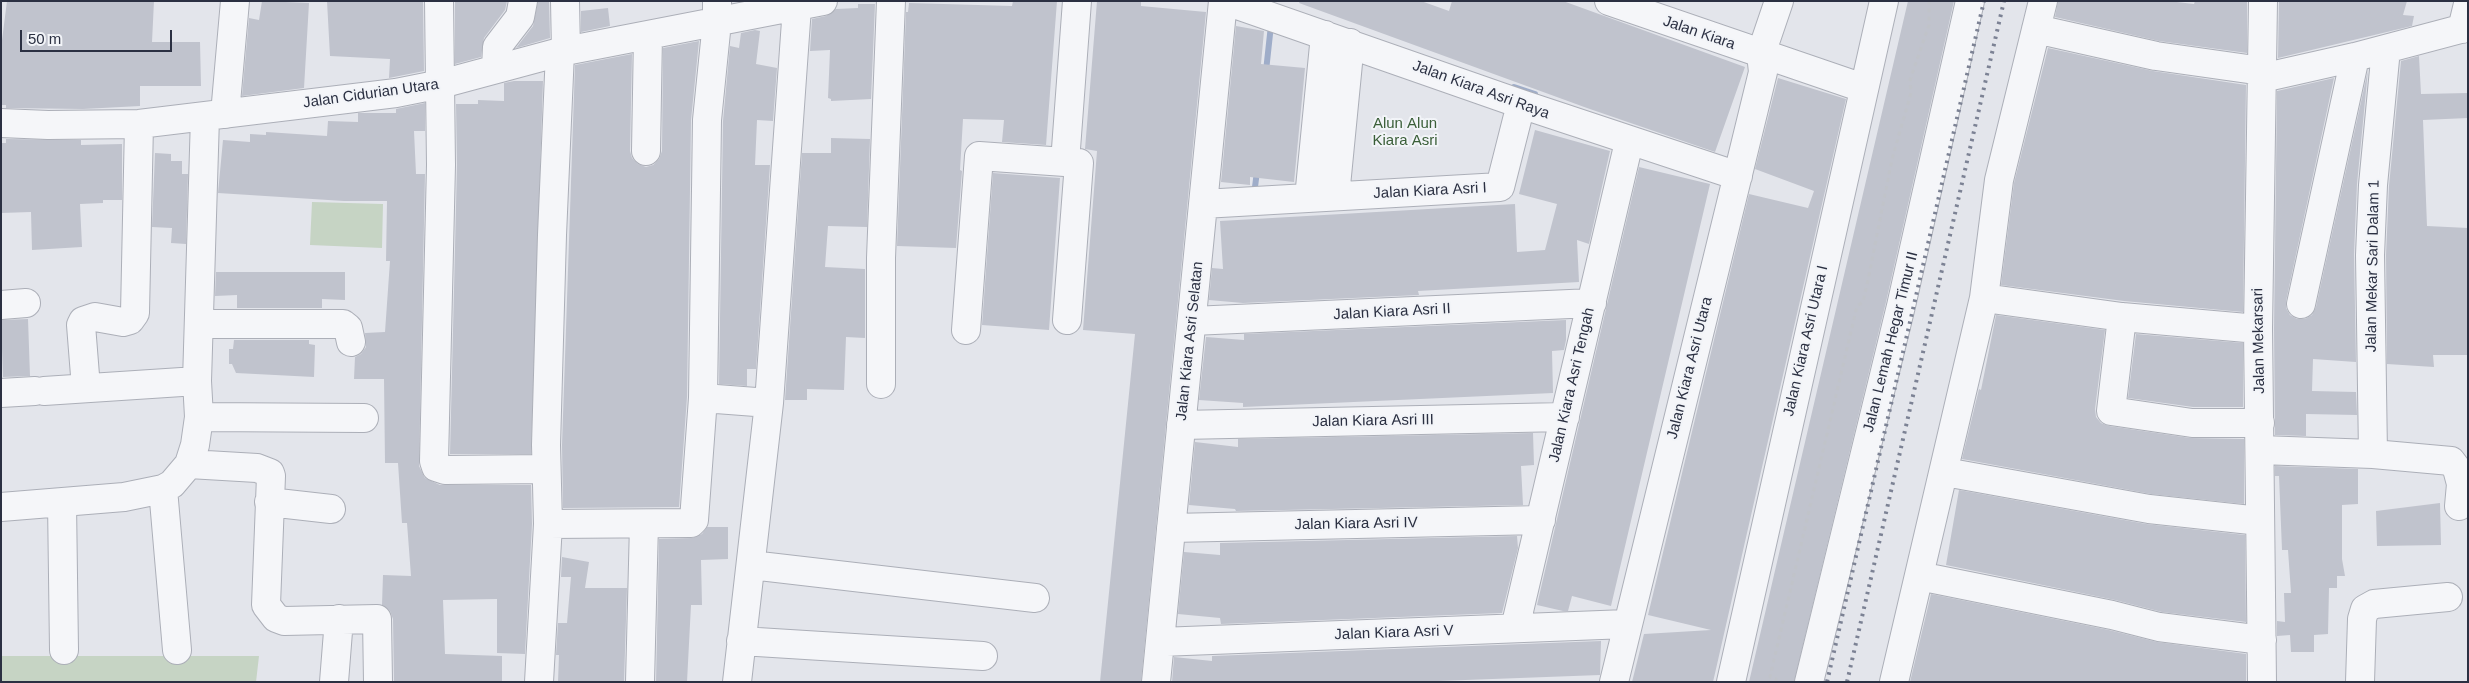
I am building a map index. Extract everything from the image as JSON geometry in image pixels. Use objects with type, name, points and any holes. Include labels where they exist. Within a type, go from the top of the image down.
[{"type":"street","points":[[1,507],[124,497],[163,489],[172,484],[189,464],[195,445],[200,417],[197,381],[215,115],[235,1]]},
{"type":"street","points":[[439,1],[441,84],[434,461],[436,467],[445,470],[546,469]]},
{"type":"street","points":[[496,68],[496,50],[520,18],[523,1]]},
{"type":"street","points":[[539,682],[548,524],[546,469],[552,235],[565,1]]},
{"type":"street","points":[[882,384],[881,258],[891,1]]},
{"type":"street","points":[[1064,162],[1077,1]]},
{"type":"street","name":"Jalan Kiara Asri Raya","points":[[1224,1],[1629,142],[1738,176]]},
{"type":"street","name":"Jalan Kiara Asri Selatan","points":[[1156,682],[1224,1]]},
{"type":"street","name":"Jalan Kiara","points":[[1609,1],[1863,88]]},
{"type":"street","name":"Jalan Kiara Asri Utara","points":[[1614,682],[1763,72],[1762,54],[1779,1]]},
{"type":"street","name":"Jalan Kiara Asri Utara I","points":[[1731,682],[1884,1]]},
{"type":"street","name":"Jalan Lemah Hegar Timur II","points":[[1809,682],[1901,306],[1970,1]]},
{"type":"street","points":[[1894,682],[1945,472],[1984,298],[1999,180],[2042,1]]},
{"type":"street","name":"Jalan Mekarsari","points":[[2262,682],[2258,329],[2264,1]]},
{"type":"street","points":[[737,682],[752,565],[810,4]]},
{"type":"street","name":"Jalan Cidurian Utara","points":[[1,123],[48,125],[139,124],[396,93],[441,84],[563,51],[648,35],[717,12],[810,4]]},
{"type":"street","points":[[548,524],[692,523],[694,520],[703,398],[707,120],[717,12]]},
{"type":"street","points":[[2036,29],[2156,56],[2262,74],[2355,57],[2386,49],[2466,20]]},
{"type":"street","points":[[646,151],[648,35]]},
{"type":"street","points":[[1322,197],[1337,39]]},
{"type":"street","name":"Jalan Mekar Sari Dalam 1","points":[[2373,454],[2370,255],[2373,185],[2386,49]]},
{"type":"street","points":[[2301,304],[2355,57]]},
{"type":"street","name":"Jalan Kiara Asri I","points":[[1203,204],[1500,187],[1521,104]]},
{"type":"street","points":[[86,388],[81,325],[83,320],[95,317],[123,322],[130,320],[135,314],[139,124]]},
{"type":"street","name":"Jalan Kiara Asri Tengah","points":[[1515,628],[1629,142]]},
{"type":"street","points":[[966,330],[979,156],[1079,164],[1067,320]]},
{"type":"street","points":[[1984,298],[2122,318],[2258,329]]},
{"type":"street","name":"Jalan Kiara Asri II","points":[[1192,321],[1592,303]]},
{"type":"street","points":[[2122,318],[2111,411],[2192,423],[2260,423]]},
{"type":"street","points":[[200,324],[343,324],[348,328],[351,342]]},
{"type":"street","points":[[1,393],[197,381]]},
{"type":"street","points":[[703,398],[769,403]]},
{"type":"street","points":[[200,417],[364,418]]},
{"type":"street","name":"Jalan Kiara Asri III","points":[[1181,426],[1565,417]]},
{"type":"street","points":[[2260,450],[2373,454],[2451,462],[2457,469],[2461,484],[2459,506]]},
{"type":"street","points":[[189,464],[264,469],[271,476],[265,598],[269,610],[276,618],[284,621],[377,619],[378,682]]},
{"type":"street","points":[[1945,472],[2149,509],[2260,521]]},
{"type":"street","points":[[163,489],[177,650]]},
{"type":"street","points":[[62,502],[64,650]]},
{"type":"street","points":[[269,502],[331,510]]},
{"type":"street","name":"Jalan Kiara Asri IV","points":[[1171,528],[1540,520]]},
{"type":"street","points":[[640,682],[644,524]]},
{"type":"street","points":[[752,565],[1035,598]]},
{"type":"street","points":[[1919,576],[2112,615],[2159,627],[2262,640]]},
{"type":"street","points":[[2360,682],[2362,619],[2366,609],[2374,604],[2448,597]]},
{"type":"street","points":[[334,682],[339,620]]},
{"type":"street","name":"Jalan Kiara Asri V","points":[[1160,642],[1627,624]]},
{"type":"street","points":[[741,641],[983,656]]},
{"type":"path","points":[[1776,682],[1776,679],[1770,677],[1857,306],[1863,302],[1892,159],[1911,93],[1910,80],[1929,25],[1929,1]]},
{"type":"green space","points":[[312,202],[383,204],[382,248],[310,245]]},
{"type":"green space","points":[[1,656],[259,656],[256,682],[1,682]]},
{"type":"building","points":[[7,1],[154,1],[152,42],[200,42],[201,86],[140,86],[140,106],[83,109],[6,108],[6,105],[1,105],[1,48]]},
{"type":"building","points":[[262,1],[309,3],[304,88],[242,96],[249,18],[259,20]]},
{"type":"building","points":[[327,1],[423,1],[424,71],[389,78],[390,59],[330,56]]},
{"type":"building","points":[[455,1],[507,1],[505,10],[484,38],[481,57],[455,64]]},
{"type":"building","points":[[538,1],[549,1],[550,38],[516,48],[533,26]]},
{"type":"building","points":[[1013,1],[1057,1],[1046,145],[1002,142],[1004,120],[963,119],[960,170],[962,171],[956,248],[897,246],[906,12],[908,12],[909,3],[1012,6]]},
{"type":"building","points":[[1097,1],[1141,1],[1141,6],[1206,12],[1141,682],[1100,682],[1135,334],[1083,330],[1097,151],[1085,149]]},
{"type":"building","points":[[1300,1],[1421,1],[1449,11],[1452,1],[1563,1],[1745,67],[1715,152],[1587,108],[1299,3]]},
{"type":"building","points":[[1908,1],[1954,1],[1886,302],[1794,682],[1749,682]]},
{"type":"building","points":[[2058,1],[2168,1],[2194,4],[2195,1],[2247,1],[2247,53],[2159,41],[2055,17]]},
{"type":"building","points":[[2279,1],[2407,1],[2403,15],[2414,16],[2412,26],[2278,58]]},
{"type":"building","points":[[858,4],[875,4],[871,99],[831,101],[828,98],[830,50],[810,51],[812,19],[826,16],[836,9],[858,8]]},
{"type":"building","points":[[608,8],[610,26],[581,32],[581,11]]},
{"type":"building","points":[[1236,26],[1264,31],[1261,64],[1305,68],[1294,182],[1250,177],[1250,185],[1221,182]]},
{"type":"building","points":[[755,30],[760,31],[756,64],[777,68],[773,121],[757,120],[755,165],[770,165],[756,369],[747,369],[747,386],[719,384],[723,121],[730,46],[739,48],[741,33]]},
{"type":"building","points":[[699,41],[691,120],[687,397],[679,507],[563,508],[562,445],[575,65],[632,54],[630,151],[632,158],[638,164],[646,167],[653,165],[659,159],[662,151],[663,48]]},
{"type":"building","points":[[2048,48],[2153,71],[2246,85],[2243,312],[2124,301],[2001,285],[2014,183]]},
{"type":"building","points":[[2419,56],[2421,94],[2468,93],[2468,118],[2423,120],[2427,226],[2468,228],[2468,355],[2433,355],[2434,367],[2387,364],[2386,255],[2389,186],[2401,61]]},
{"type":"building","points":[[2368,70],[2357,184],[2354,254],[2356,362],[2313,359],[2312,391],[2356,392],[2357,415],[2306,414],[2306,436],[2275,435],[2274,329],[2277,91],[2334,78],[2286,301],[2286,308],[2290,315],[2297,319],[2305,319],[2312,315],[2316,307]]},
{"type":"building","points":[[1778,78],[1846,99],[1713,682],[1632,682],[1644,634],[1711,630],[1648,615],[1749,194],[1808,208],[1814,191],[1755,169]]},
{"type":"building","points":[[543,81],[531,454],[450,454],[457,165],[456,104],[478,104],[478,100],[504,101],[504,83]]},
{"type":"building","points":[[425,103],[425,131],[414,131],[416,174],[425,174],[419,466],[425,478],[440,485],[531,485],[532,524],[525,654],[497,653],[497,599],[443,600],[445,654],[502,656],[502,682],[394,682],[393,619],[390,611],[382,605],[383,575],[411,576],[407,523],[402,523],[398,463],[385,463],[384,379],[354,379],[355,357],[361,354],[366,347],[365,333],[385,332],[390,261],[386,261],[387,201],[344,201],[218,193],[223,140],[250,142],[250,134],[266,135],[266,132],[327,136],[328,121],[358,122],[358,113],[396,113],[396,109]]},
{"type":"building","points":[[1535,130],[1610,151],[1589,244],[1577,240],[1579,282],[1418,291],[1419,295],[1243,303],[1209,300],[1212,268],[1223,269],[1220,221],[1515,204],[1517,252],[1545,250],[1557,204],[1519,194]]},
{"type":"building","points":[[831,138],[870,139],[867,227],[828,226],[825,267],[865,269],[865,338],[846,337],[844,390],[807,389],[807,400],[785,400],[802,153],[831,153]]},
{"type":"building","points":[[6,139],[81,140],[81,145],[122,144],[122,200],[103,200],[103,203],[80,204],[82,247],[32,250],[31,212],[1,213],[1,143],[6,143]]},
{"type":"building","points":[[155,153],[171,154],[171,161],[182,161],[182,174],[188,174],[186,244],[171,243],[172,228],[152,227]]},
{"type":"building","points":[[1639,167],[1710,184],[1611,606],[1572,596],[1568,611],[1563,611],[1537,605]]},
{"type":"building","points":[[993,173],[1060,178],[1049,330],[982,325]]},
{"type":"building","points":[[216,272],[345,272],[345,300],[322,299],[322,308],[237,308],[237,295],[215,296]]},
{"type":"building","points":[[1996,315],[2105,330],[2095,409],[2096,417],[2101,423],[2109,426],[2190,438],[2244,439],[2244,504],[2151,494],[1962,459],[1979,389],[1981,390]]},
{"type":"building","points":[[28,319],[30,376],[3,377],[1,320]]},
{"type":"building","points":[[1566,320],[1564,350],[1552,351],[1553,393],[1243,407],[1243,403],[1199,400],[1206,337],[1244,340],[1244,334]]},
{"type":"building","points":[[2136,334],[2243,343],[2243,407],[2193,407],[2128,398]]},
{"type":"building","points":[[234,340],[309,340],[309,344],[315,345],[314,377],[236,373],[232,364],[229,364],[229,349],[233,349]]},
{"type":"building","points":[[1533,433],[1534,465],[1521,466],[1523,505],[1236,511],[1235,509],[1189,505],[1195,442],[1238,447],[1238,439]]},
{"type":"building","points":[[2275,466],[2358,469],[2358,504],[2342,505],[2342,559],[2345,576],[2337,576],[2337,588],[2329,588],[2328,634],[2314,635],[2314,652],[2291,652],[2290,635],[2277,636],[2277,621],[2285,622],[2284,593],[2291,593],[2288,550],[2282,550],[2279,476],[2275,476]]},
{"type":"building","points":[[1959,490],[2146,524],[2245,535],[2246,622],[2162,612],[2115,600],[1946,565]]},
{"type":"building","points":[[2440,503],[2441,545],[2377,546],[2376,511]]},
{"type":"building","points":[[707,527],[728,527],[728,559],[701,560],[702,605],[691,605],[687,682],[656,682],[659,539],[692,538],[702,534]]},
{"type":"building","points":[[1517,536],[1518,548],[1502,613],[1221,624],[1220,618],[1178,614],[1184,552],[1220,555],[1220,543]]},
{"type":"building","points":[[562,557],[589,562],[585,588],[627,588],[624,682],[558,682],[559,655],[556,655],[558,623],[567,623],[571,577],[561,577]]},
{"type":"building","points":[[1931,594],[2109,630],[2157,642],[2246,654],[2246,682],[1910,682]]},
{"type":"building","points":[[1601,641],[1600,675],[1412,682],[1172,682],[1174,657],[1212,661],[1212,656]]},
{"type":"waterway","points":[[1266,71],[1271,25]]},
{"type":"waterway","points":[[1514,87],[1535,94]]},
{"type":"waterway","points":[[1255,187],[1257,171]]},
{"type":"railway","points":[[1827,682],[1984,1]]},
{"type":"railway","points":[[1847,682],[2004,1]]},
{"type":"park label","name":"Alun Alun Kiara Asri","points":[[1405,132]]}]
